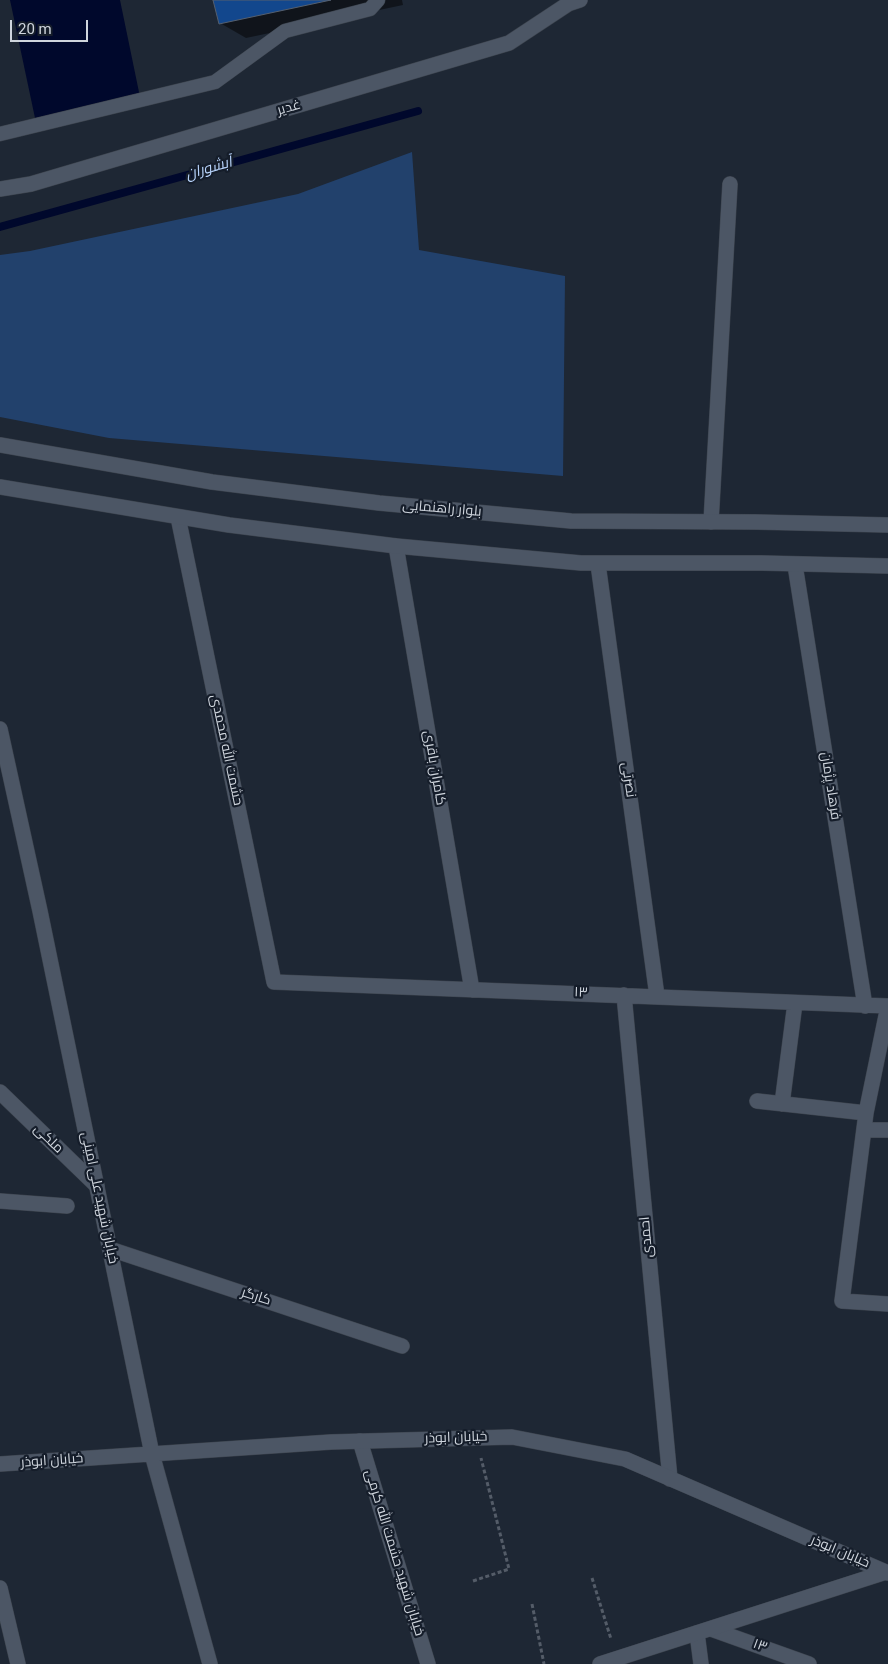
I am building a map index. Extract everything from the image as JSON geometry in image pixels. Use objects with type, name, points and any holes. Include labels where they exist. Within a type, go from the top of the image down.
[{"type":"street","name":"غدیر","points":[[0,189],[31,184],[510,43],[573,1]]},
{"type":"street","points":[[711,522],[730,184]]},
{"type":"street","name":"بلوار راهنمایی","points":[[0,445],[212,482],[379,503],[571,522],[888,525]]},
{"type":"street","points":[[0,487],[178,517],[396,546],[581,564],[762,563],[888,566]]},
{"type":"street","name":"حشمت الله محمدی","points":[[178,517],[274,982]]},
{"type":"street","name":"کامران باقری","points":[[396,546],[472,990]]},
{"type":"street","name":"نصرتی","points":[[598,564],[657,996]]},
{"type":"street","name":"فرهاد پژمان","points":[[795,565],[865,1006]]},
{"type":"street","name":"خیابان شهید علی امینی","points":[[1,738],[152,1454],[210,1664]]},
{"type":"street","name":"۱۳","points":[[274,982],[888,1006]]},
{"type":"street","name":"احمدی","points":[[624,995],[670,1479]]},
{"type":"street","points":[[782,1104],[795,1003]]},
{"type":"street","points":[[888,1006],[866,1113],[842,1301],[888,1304]]},
{"type":"street","name":"ملکی","points":[[0,1092],[97,1186]]},
{"type":"street","points":[[756,1101],[866,1113]]},
{"type":"street","points":[[864,1130],[888,1130]]},
{"type":"street","points":[[0,1201],[67,1206]]},
{"type":"street","name":"کارگر","points":[[110,1249],[402,1346]]},
{"type":"street","name":"خیابان ابوذر","points":[[0,1464],[360,1441],[512,1437],[625,1459],[887,1572]]},
{"type":"street","name":"خیابان شهید حشمت الله کرمی","points":[[360,1441],[428,1664]]},
{"type":"street","points":[[600,1664],[887,1572]]},
{"type":"street","points":[[0,1588],[18,1664]]},
{"type":"street","points":[[702,1664],[704,1631]]},
{"type":"street","name":"۱۳","points":[[704,1631],[809,1664]]},
{"type":"lane","points":[[0,134],[215,82],[285,31],[370,9],[378,0]]},
{"type":"path","points":[[473,1581],[510,1569],[475,1438]]},
{"type":"path","points":[[592,1578],[617,1659]]},
{"type":"path","points":[[532,1604],[544,1664]]},
{"type":"shaded area","points":[[10,0],[120,0],[140,97],[35,118]]},
{"type":"shaded area","points":[[412,152],[419,250],[565,276],[563,476],[109,438],[0,417],[0,255],[30,251],[298,194]]},
{"type":"building","points":[[213,0],[331,0],[219,24]]},
{"type":"waterway","name":"آبشوران","points":[[0,227],[418,111]]}]
